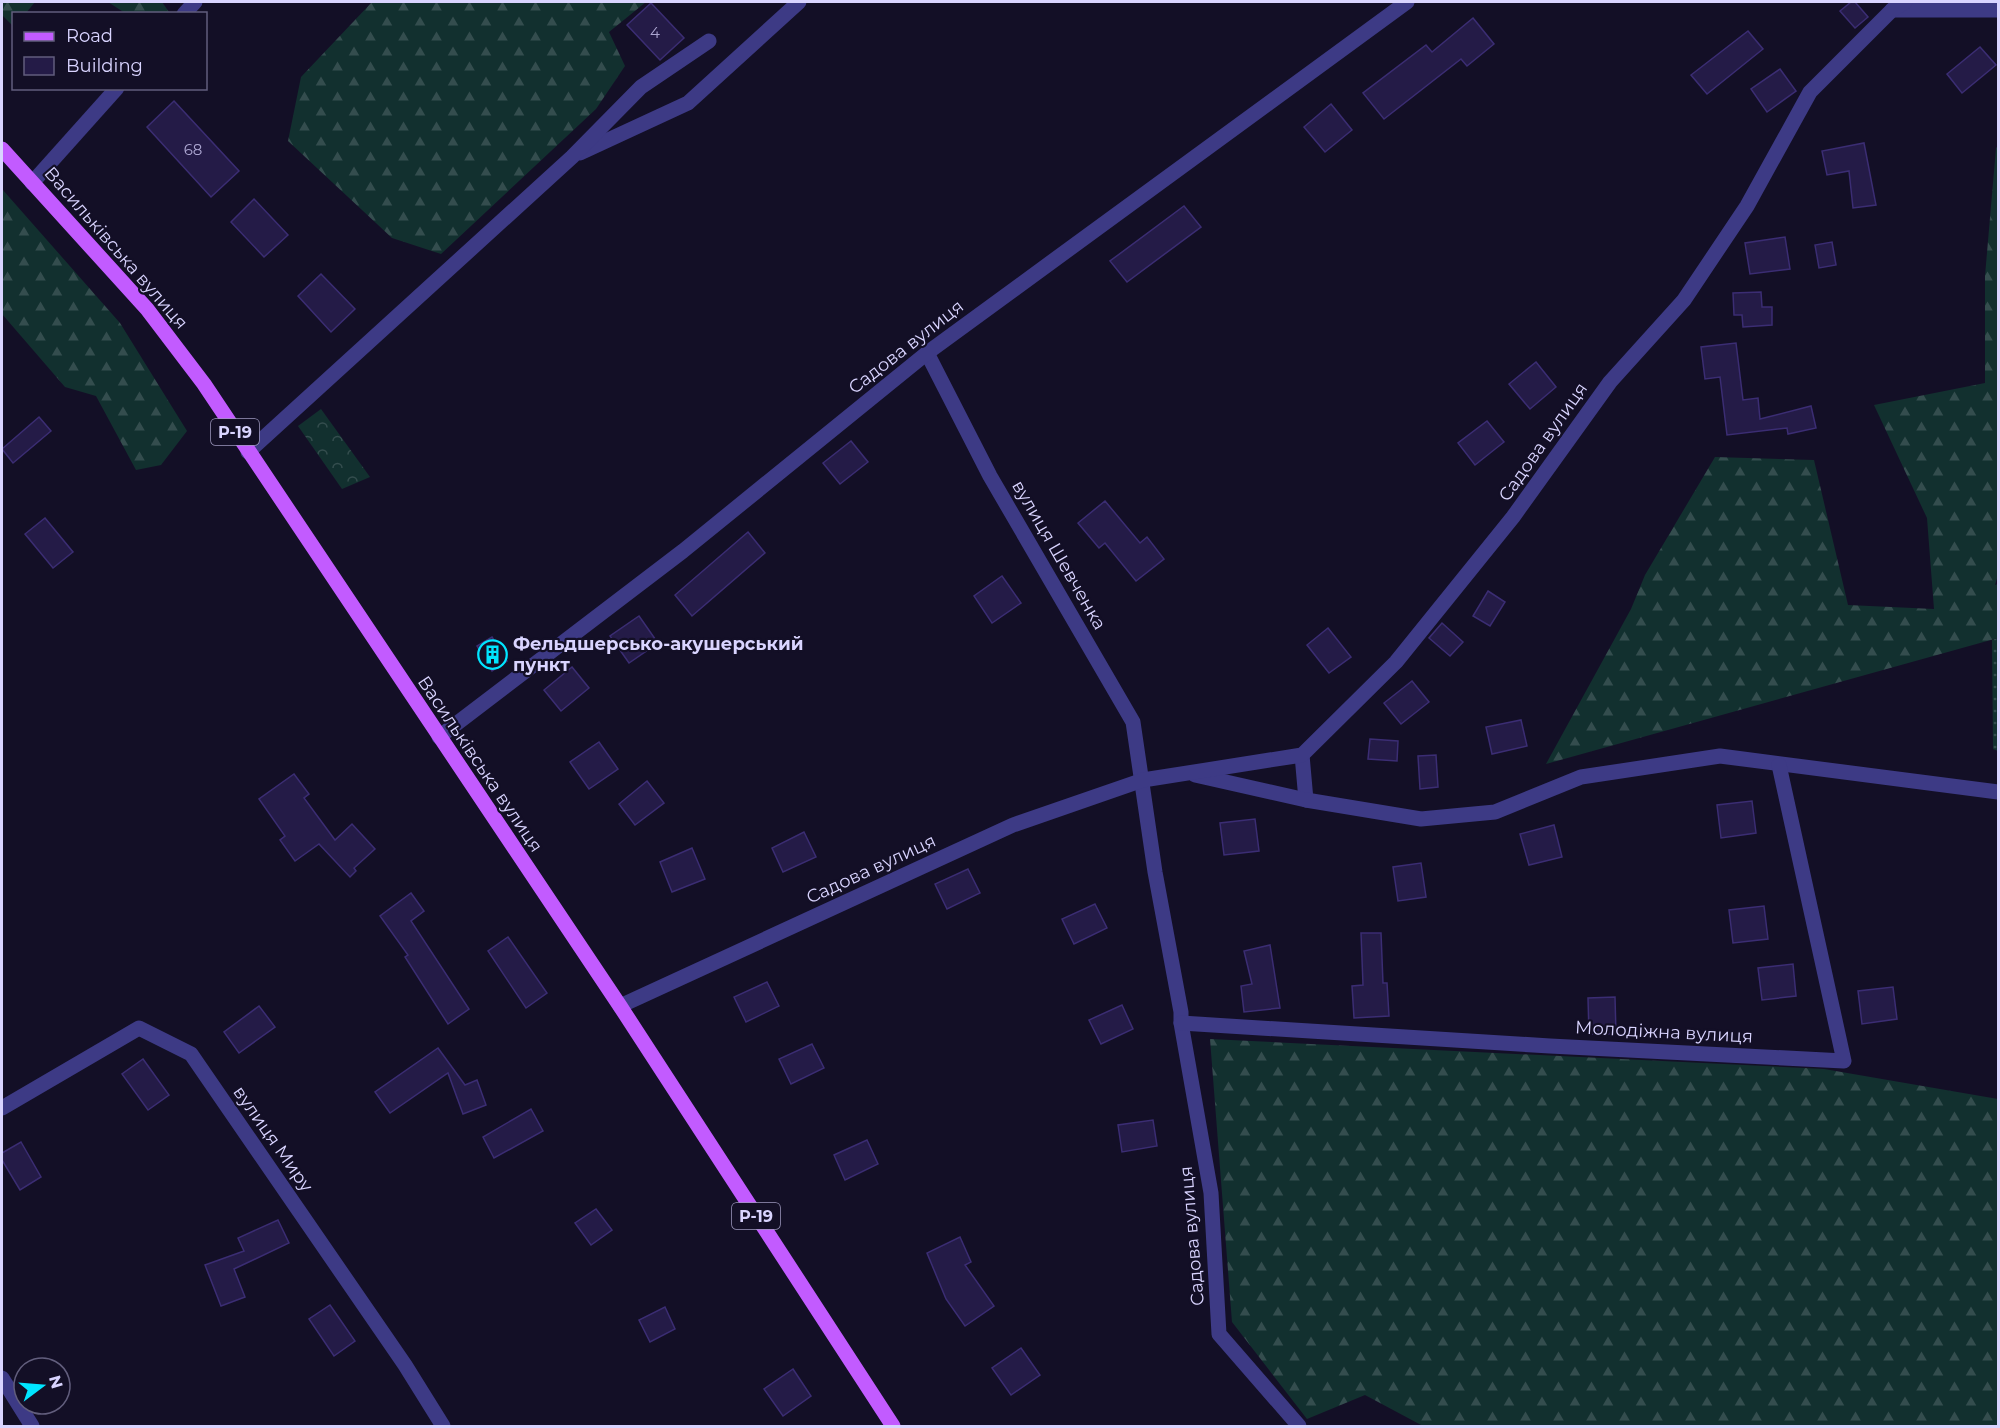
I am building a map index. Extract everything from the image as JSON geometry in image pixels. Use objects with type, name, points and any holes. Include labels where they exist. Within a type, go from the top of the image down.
[{"type":"main road","name":"Васильківська вулиця","points":[[2,149],[147,309],[204,384],[620,1006],[893,1426]]},
{"type":"street","points":[[572,157],[688,103],[799,2]]},
{"type":"street","name":"Садова вулиця","points":[[439,737],[683,551],[927,353],[1407,2]]},
{"type":"street","points":[[1899,6],[1998,9]]},
{"type":"street","name":"Садова вулиця","points":[[620,1006],[1013,825],[1143,780],[1302,755],[1396,662],[1514,517],[1610,382],[1684,300],[1747,206],[1810,92],[1899,6]]},
{"type":"street","points":[[248,452],[572,157],[641,87],[709,41]]},
{"type":"street","points":[[32,183],[115,90]]},
{"type":"street","name":"вулиця Шевченка","points":[[927,353],[990,476],[1133,722],[1143,780]]},
{"type":"street","points":[[1302,755],[1306,800]]},
{"type":"street","points":[[1189,773],[1306,800],[1421,819],[1495,812],[1581,777],[1720,756],[1998,792]]},
{"type":"street","name":"Молодіжна вулиця","points":[[1181,1023],[1550,1046],[1844,1060],[1779,765]]},
{"type":"street","name":"Садова вулиця","points":[[1143,780],[1155,872],[1211,1193],[1219,1334],[1299,1426]]},
{"type":"street","name":"вулиця Миру","points":[[2,1108],[139,1028],[191,1054],[405,1365],[443,1426]]},
{"type":"street","points":[[2,1378],[32,1426]]},
{"type":"green space","points":[[2,2],[35,2],[27,12],[12,12],[12,25],[2,15]]},
{"type":"green space","points":[[108,2],[162,2],[169,12],[123,12]]},
{"type":"green space","points":[[372,2],[646,2],[609,32],[625,66],[596,109],[441,254],[392,238],[288,141],[301,77]]},
{"type":"green space","points":[[1998,146],[1998,575],[1995,585],[1998,584],[1998,638],[1546,764],[1631,609],[1645,575],[1715,457],[1814,460],[1848,605],[1934,609],[1927,518],[1874,405],[1985,383],[1985,276]]},
{"type":"green space","points":[[2,189],[120,323],[187,431],[161,465],[136,470],[96,396],[65,387],[2,314]]},
{"type":"green space","points":[[321,409],[370,477],[342,489],[298,426]]},
{"type":"green space","points":[[1998,638],[1998,751],[1993,749],[1992,640]]},
{"type":"green space","points":[[1210,1039],[1824,1069],[1998,1099],[1998,1426],[1423,1426],[1365,1395],[1307,1419],[1232,1322]]},
{"type":"building","points":[[1851,2],[1855,2],[1868,17],[1855,28],[1840,11]]},
{"type":"building","points":[[651,3],[684,38],[660,60],[627,25]]},
{"type":"building","points":[[1473,18],[1494,44],[1467,66],[1461,59],[1384,119],[1363,93],[1426,45],[1432,52]]},
{"type":"building","points":[[1748,31],[1763,49],[1707,94],[1691,75]]},
{"type":"building","points":[[1980,47],[1996,65],[1962,93],[1947,74]]},
{"type":"building","points":[[1780,69],[1796,91],[1767,112],[1751,89]]},
{"type":"building","points":[[174,101],[239,171],[211,197],[147,127]]},
{"type":"building","points":[[1331,104],[1352,130],[1325,152],[1304,127]]},
{"type":"building","points":[[1864,143],[1876,205],[1853,208],[1849,171],[1827,175],[1822,151]]},
{"type":"building","points":[[254,199],[288,235],[264,257],[231,222]]},
{"type":"building","points":[[1184,206],[1201,227],[1127,282],[1110,261]]},
{"type":"building","points":[[1785,237],[1790,269],[1750,274],[1745,243]]},
{"type":"building","points":[[1832,242],[1836,265],[1819,268],[1815,245]]},
{"type":"building","points":[[321,274],[355,309],[331,332],[298,296]]},
{"type":"building","points":[[1761,292],[1762,307],[1772,307],[1772,325],[1743,327],[1742,315],[1734,315],[1733,293]]},
{"type":"building","points":[[1736,343],[1743,400],[1758,398],[1760,419],[1811,406],[1816,428],[1788,434],[1787,428],[1727,435],[1720,377],[1705,379],[1701,347]]},
{"type":"building","points":[[1536,362],[1556,387],[1530,409],[1509,384]]},
{"type":"building","points":[[39,417],[51,431],[13,463],[2,449]]},
{"type":"building","points":[[1487,421],[1504,442],[1475,465],[1458,443]]},
{"type":"building","points":[[851,441],[868,462],[840,484],[823,463]]},
{"type":"building","points":[[1105,501],[1140,543],[1147,537],[1164,559],[1136,581],[1105,543],[1099,548],[1078,523]]},
{"type":"building","points":[[45,518],[73,552],[53,568],[25,534]]},
{"type":"building","points":[[748,532],[765,553],[692,616],[675,595]]},
{"type":"building","points":[[1002,576],[1021,603],[992,623],[974,596]]},
{"type":"building","points":[[1488,591],[1505,602],[1490,626],[1473,616]]},
{"type":"building","points":[[639,616],[658,643],[629,663],[610,636]]},
{"type":"building","points":[[1442,623],[1463,642],[1450,656],[1429,638]]},
{"type":"building","points":[[1328,628],[1351,657],[1329,673],[1307,645]]},
{"type":"building","name":"Фельдшерсько-акушерський пункт","points":[[492,637],[507,661],[492,671],[477,646]]},
{"type":"building","points":[[572,667],[589,688],[561,711],[544,690]]},
{"type":"building","points":[[1412,681],[1429,702],[1401,724],[1384,703]]},
{"type":"building","points":[[1521,720],[1527,746],[1492,754],[1486,727]]},
{"type":"building","points":[[1370,739],[1398,741],[1397,761],[1368,759]]},
{"type":"building","points":[[599,742],[618,769],[589,789],[570,762]]},
{"type":"building","points":[[1436,755],[1438,787],[1420,789],[1418,756]]},
{"type":"building","points":[[294,774],[309,794],[304,798],[335,840],[352,824],[375,849],[354,868],[356,871],[350,877],[319,844],[295,861],[280,840],[285,836],[259,799]]},
{"type":"building","points":[[647,781],[664,803],[635,825],[619,804]]},
{"type":"building","points":[[1752,801],[1756,833],[1721,838],[1717,805]]},
{"type":"building","points":[[1255,819],[1259,851],[1224,855],[1220,823]]},
{"type":"building","points":[[1554,825],[1562,857],[1529,865],[1520,834]]},
{"type":"building","points":[[804,832],[816,857],[783,872],[772,848]]},
{"type":"building","points":[[692,848],[705,879],[672,892],[660,862]]},
{"type":"building","points":[[1421,863],[1426,897],[1398,901],[1393,867]]},
{"type":"building","points":[[968,869],[980,893],[947,909],[935,884]]},
{"type":"building","points":[[411,893],[424,911],[411,921],[469,1009],[448,1024],[405,957],[408,955],[380,916]]},
{"type":"building","points":[[1095,904],[1107,928],[1074,944],[1062,919]]},
{"type":"building","points":[[1764,906],[1768,939],[1733,943],[1729,910]]},
{"type":"building","points":[[1361,933],[1381,933],[1383,983],[1387,983],[1389,1016],[1354,1018],[1352,986],[1363,985]]},
{"type":"building","points":[[508,937],[547,993],[526,1008],[488,951]]},
{"type":"building","points":[[1270,945],[1280,1008],[1244,1012],[1241,986],[1252,984],[1244,951]]},
{"type":"building","points":[[1793,964],[1796,996],[1762,1000],[1758,968]]},
{"type":"building","points":[[767,982],[779,1006],[746,1022],[734,997]]},
{"type":"building","points":[[1893,987],[1897,1019],[1862,1024],[1858,991]]},
{"type":"building","points":[[1615,997],[1616,1034],[1589,1034],[1588,998]]},
{"type":"building","points":[[1122,1005],[1133,1029],[1101,1044],[1089,1020]]},
{"type":"building","points":[[259,1006],[275,1027],[239,1053],[224,1032]]},
{"type":"building","points":[[812,1044],[824,1068],[791,1084],[779,1059]]},
{"type":"building","points":[[438,1048],[465,1085],[477,1080],[486,1105],[463,1114],[448,1073],[390,1113],[375,1092]]},
{"type":"building","points":[[143,1059],[169,1095],[148,1110],[122,1074]]},
{"type":"building","points":[[531,1109],[543,1131],[494,1158],[483,1137]]},
{"type":"building","points":[[1153,1120],[1157,1146],[1122,1152],[1118,1125]]},
{"type":"building","points":[[867,1140],[878,1164],[845,1180],[834,1155]]},
{"type":"building","points":[[21,1142],[41,1177],[20,1190],[2,1160],[2,1153]]},
{"type":"building","points":[[596,1209],[612,1230],[591,1245],[575,1223]]},
{"type":"building","points":[[278,1220],[289,1243],[234,1269],[245,1297],[221,1306],[205,1265],[244,1251],[238,1238]]},
{"type":"building","points":[[960,1237],[971,1262],[965,1265],[994,1306],[965,1326],[946,1299],[927,1253]]},
{"type":"building","points":[[330,1305],[355,1341],[334,1356],[309,1319]]},
{"type":"building","points":[[665,1307],[675,1329],[650,1342],[639,1320]]},
{"type":"building","points":[[1021,1348],[1040,1375],[1011,1395],[992,1368]]},
{"type":"building","points":[[793,1369],[811,1396],[783,1416],[764,1389]]},
{"type":"place","name":"Фельдшерсько-акушерський пункт","points":[[492,654]]}]
